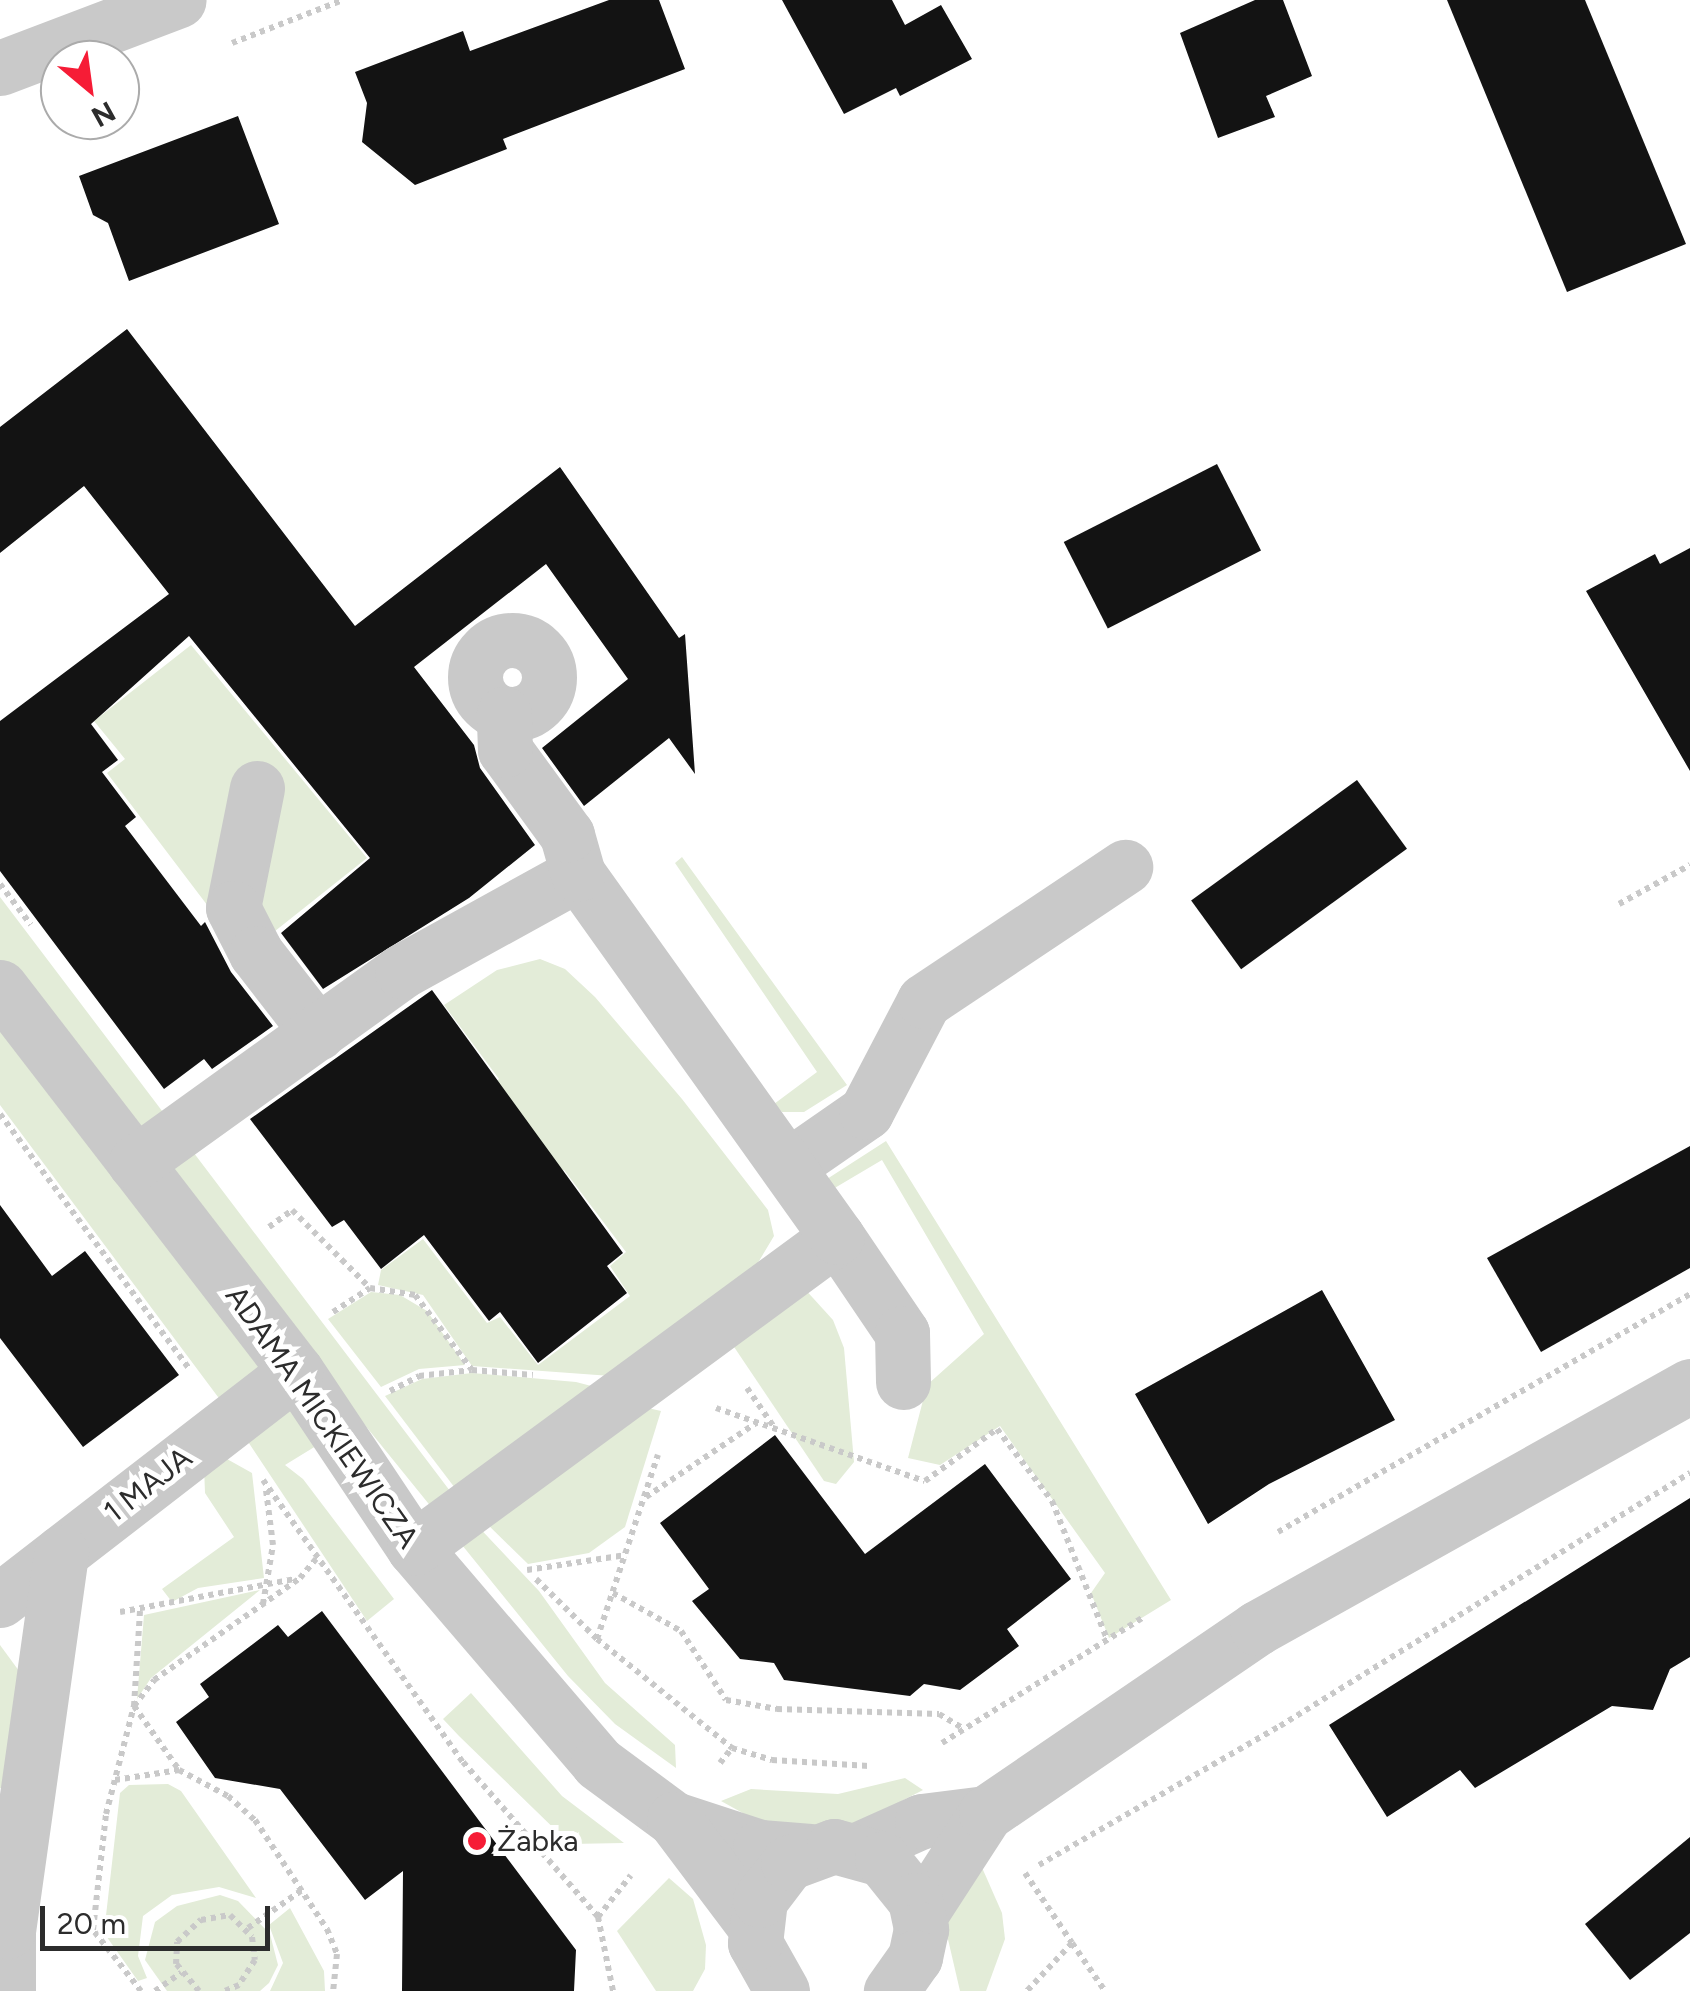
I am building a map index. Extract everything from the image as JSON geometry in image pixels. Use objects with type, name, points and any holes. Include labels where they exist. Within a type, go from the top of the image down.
[{"type":"street","points":[[0,68],[179,0]]},
{"type":"street","points":[[504,714],[505,750],[566,835],[578,874],[788,1166],[902,1333],[903,1382]]},
{"type":"street","points":[[257,788],[233,908],[256,953],[318,1032]]},
{"type":"street","points":[[788,1166],[866,1112],[924,1002],[1125,867]]},
{"type":"street","points":[[135,1163],[402,972],[578,874]]},
{"type":"street","name":"ADAMA MICKIEWICZA","points":[[0,987],[296,1372],[414,1548],[598,1762],[674,1820],[756,1928]]},
{"type":"street","points":[[414,1548],[836,1237]]},
{"type":"street","name":"1 MAJA","points":[[0,1600],[296,1372]]},
{"type":"street","points":[[782,1991],[762,1963],[756,1928],[770,1880],[834,1850],[922,1821],[986,1813],[1257,1628],[1690,1386]]},
{"type":"street","points":[[8,1991],[8,1931],[61,1553]]},
{"type":"street","points":[[916,1964],[986,1813]]},
{"type":"street","name":"ADAMA MICKIEWICZA","points":[[674,1820],[760,1846],[834,1850]]},
{"type":"street","points":[[834,1850],[900,1875],[916,1964]]},
{"type":"path","points":[[1619,904],[1690,865]]},
{"type":"path","points":[[0,1114],[228,1422],[316,1559],[463,1762],[598,1917],[613,1991]]},
{"type":"path","points":[[260,1233],[292,1210],[370,1288],[420,1300],[472,1370]]},
{"type":"path","points":[[323,1319],[370,1288]]},
{"type":"path","points":[[382,1396],[419,1376],[472,1370],[635,1384],[925,1481],[997,1429],[1052,1501],[1107,1639]]},
{"type":"path","points":[[645,1498],[757,1422]]},
{"type":"path","points":[[1025,1873],[1280,1726],[1690,1473]]},
{"type":"path","points":[[262,1604],[273,1545],[265,1484]]},
{"type":"path","points":[[527,1570],[626,1554]]},
{"type":"path","points":[[134,1706],[154,1680],[300,1578],[316,1559]]},
{"type":"path","points":[[51,1615],[140,1611],[300,1578]]},
{"type":"path","points":[[613,1592],[681,1631],[726,1700],[777,1709],[939,1714],[964,1729]]},
{"type":"path","points":[[140,1611],[134,1706],[114,1780],[93,1930],[140,1991]]},
{"type":"path","points":[[134,1706],[179,1770],[228,1796],[255,1820],[302,1890],[337,1954],[333,1991]]},
{"type":"path","points":[[924,1748],[942,1742],[1104,1991]]},
{"type":"path","points":[[674,1820],[732,1748],[831,1766],[888,1760]]},
{"type":"path","points":[[114,1780],[179,1770]]},
{"type":"path","points":[[248,1928],[302,1890]]},
{"type":"path","points":[[198,1991],[181,1973],[176,1942],[194,1924],[230,1916],[248,1928],[255,1960],[239,1985],[225,1991]]},
{"type":"path","points":[[1026,1991],[1072,1943]]},
{"type":"path","points":[[155,1991],[181,1973]]},
{"type":"green space","points":[[191,645],[367,858],[245,955],[107,773],[125,759],[94,721]]},
{"type":"green space","points":[[682,857],[847,1085],[804,1112],[782,1112],[774,1104],[817,1072],[675,863]]},
{"type":"green space","points":[[0,897],[472,1520],[539,1591],[605,1683],[675,1745],[676,1768],[615,1724],[568,1676],[360,1419],[285,1465],[303,1479],[394,1599],[367,1621],[221,1401],[0,1105]]},
{"type":"green space","points":[[540,959],[565,969],[595,997],[682,1099],[768,1210],[774,1236],[750,1276],[611,1376],[472,1366],[423,1295],[378,1285],[381,1270],[423,1239],[487,1323],[500,1317],[538,1365],[630,1296],[610,1266],[626,1252],[564,1170],[547,1181],[440,1121],[499,1079],[444,1005],[497,970]]},
{"type":"green space","points":[[886,1141],[1171,1600],[1109,1638],[1091,1593],[1105,1573],[1000,1426],[940,1465],[908,1458],[927,1385],[984,1334],[882,1160],[833,1189],[827,1179]]},
{"type":"green space","points":[[803,1287],[833,1320],[844,1348],[854,1462],[836,1484],[824,1481],[724,1332]]},
{"type":"green space","points":[[371,1292],[400,1295],[427,1311],[465,1365],[419,1369],[381,1387],[328,1319]]},
{"type":"green space","points":[[472,1373],[576,1382],[599,1388],[458,1492],[385,1396],[422,1379]]},
{"type":"green space","points":[[635,1405],[661,1411],[625,1527],[589,1553],[528,1564],[483,1520]]},
{"type":"green space","points":[[218,1454],[252,1473],[264,1578],[198,1588],[172,1602],[162,1589],[234,1537],[205,1493],[204,1466]]},
{"type":"green space","points":[[260,1590],[151,1678],[137,1699],[144,1615]]},
{"type":"green space","points":[[0,1645],[22,1675],[22,1792],[0,1788]]},
{"type":"green space","points":[[471,1693],[562,1796],[624,1843],[570,1844],[459,1736],[443,1719]]},
{"type":"green space","points":[[905,1778],[923,1790],[851,1827],[759,1822],[721,1801],[751,1789],[838,1794]]},
{"type":"green space","points":[[168,1784],[181,1791],[256,1898],[219,1887],[172,1895],[143,1916],[138,1956],[147,1978],[138,1981],[104,1933],[120,1793],[129,1785]]},
{"type":"green space","points":[[980,1863],[1002,1913],[1005,1939],[986,1991],[960,1991],[944,1922]]},
{"type":"green space","points":[[669,1878],[693,1899],[706,1945],[705,1969],[693,1991],[656,1991],[617,1931]]},
{"type":"green space","points":[[220,1895],[238,1901],[270,1934],[278,1965],[269,1983],[260,1991],[167,1991],[145,1960],[155,1922],[177,1906]]},
{"type":"green space","points":[[290,1908],[324,1971],[325,1991],[270,1991],[283,1963],[269,1925]]},
{"type":"building","points":[[609,0],[659,0],[685,69],[503,139],[507,149],[415,185],[362,142],[367,103],[355,72],[463,31],[470,51]]},
{"type":"building","points":[[782,0],[892,0],[905,25],[941,5],[972,59],[900,96],[896,88],[844,114]]},
{"type":"building","points":[[1255,0],[1283,0],[1312,76],[1266,96],[1275,117],[1218,138],[1180,33]]},
{"type":"building","points":[[1447,0],[1585,0],[1686,244],[1567,292]]},
{"type":"building","points":[[238,116],[279,224],[129,281],[108,223],[93,215],[79,176]]},
{"type":"building","points":[[127,329],[355,626],[560,467],[679,638],[685,634],[695,774],[669,738],[584,806],[542,748],[628,679],[546,564],[414,667],[474,745],[480,768],[535,845],[469,898],[323,989],[281,933],[370,858],[189,636],[91,724],[118,760],[102,772],[136,817],[125,826],[201,926],[205,922],[231,972],[273,1026],[212,1069],[204,1059],[164,1089],[0,871],[0,721],[169,594],[84,486],[0,553],[0,427]]},
{"type":"building","points":[[1217,464],[1261,550],[1108,629],[1064,542]]},
{"type":"building","points":[[1690,548],[1690,771],[1586,591],[1655,554],[1660,564]]},
{"type":"building","points":[[1357,780],[1407,849],[1241,969],[1191,900]]},
{"type":"building","points":[[432,990],[623,1253],[607,1266],[627,1293],[538,1363],[500,1312],[489,1321],[424,1235],[381,1269],[344,1220],[332,1227],[250,1119]]},
{"type":"building","points":[[1690,1146],[1690,1268],[1541,1352],[1487,1258]]},
{"type":"building","points":[[0,1205],[52,1276],[85,1251],[179,1375],[83,1447],[0,1338]]},
{"type":"building","points":[[1322,1290],[1395,1420],[1269,1484],[1208,1524],[1135,1394]]},
{"type":"building","points":[[775,1435],[865,1554],[985,1464],[1071,1579],[1007,1629],[1019,1646],[960,1690],[924,1684],[910,1696],[784,1680],[774,1663],[740,1659],[692,1601],[709,1589],[660,1523]]},
{"type":"building","points":[[1690,1498],[1690,1657],[1670,1669],[1653,1710],[1612,1706],[1475,1788],[1460,1770],[1387,1817],[1329,1725]]},
{"type":"building","points":[[322,1611],[576,1950],[574,1991],[402,1991],[403,1871],[365,1900],[280,1789],[215,1778],[176,1722],[209,1697],[200,1684],[278,1625],[288,1637]]},
{"type":"building","points":[[1690,1837],[1690,1933],[1630,1980],[1585,1924]]},
{"type":"place","name":"Żabka","points":[[477,1841]]}]
